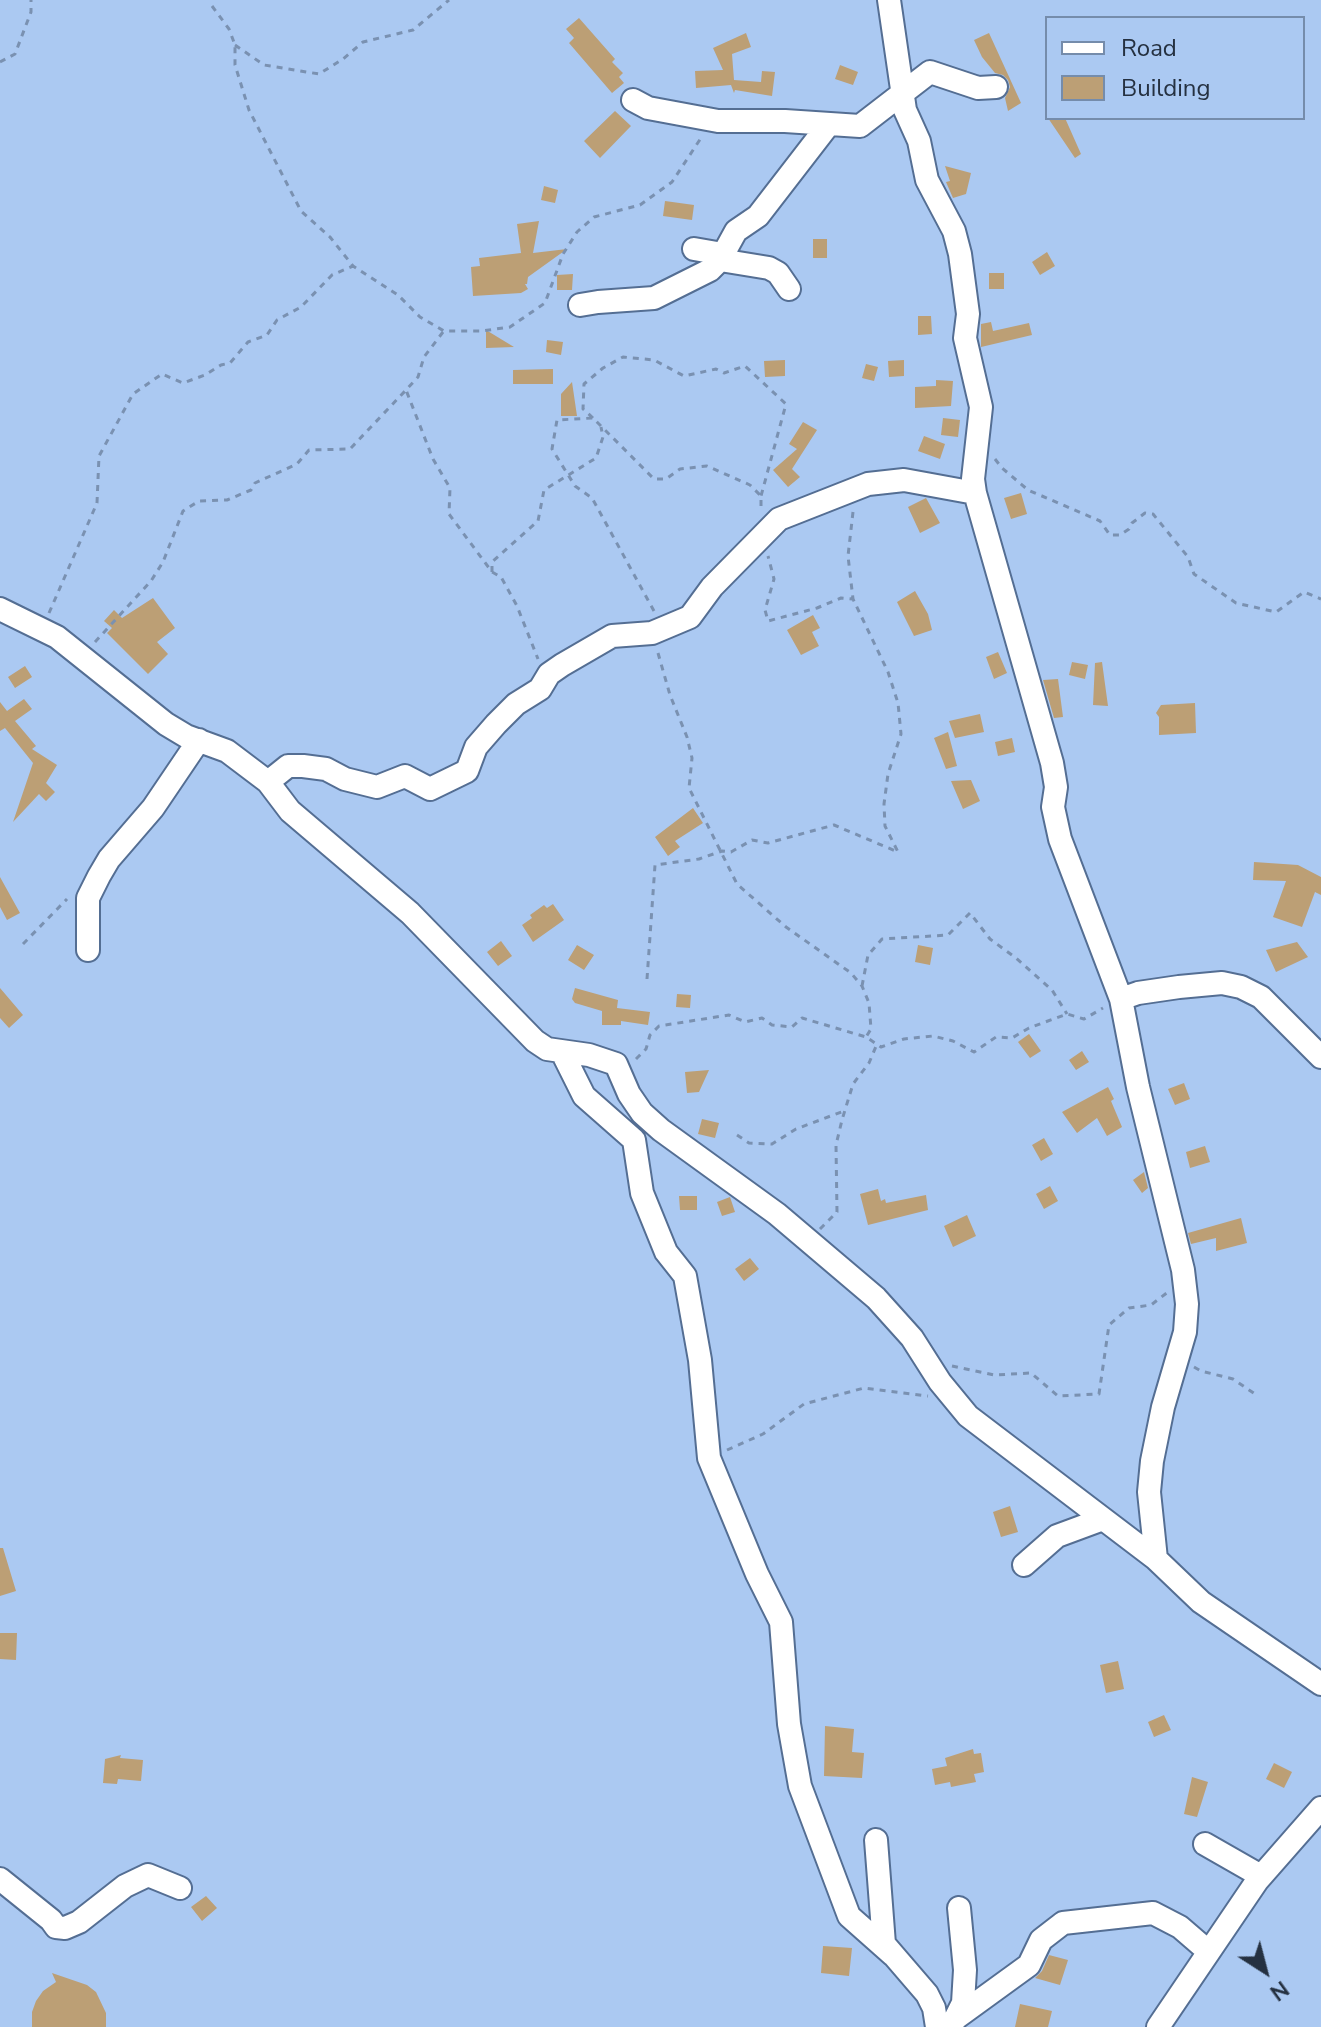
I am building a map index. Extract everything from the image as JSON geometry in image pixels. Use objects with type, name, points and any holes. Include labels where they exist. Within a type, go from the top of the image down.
[{"type":"street","points":[[889,0],[905,110],[919,141],[927,180],[954,231],[960,254],[968,314],[965,338],[981,407],[973,479],[975,493],[1052,763],[1056,787],[1053,807],[1060,839],[1121,999],[1138,1087],[1184,1281],[1187,1304],[1185,1332],[1163,1407],[1152,1461],[1149,1492],[1156,1559]]},
{"type":"street","points":[[633,100],[648,108],[722,121],[860,126],[930,72],[978,88],[996,87]]},
{"type":"street","points":[[580,305],[654,298],[710,270],[720,260],[736,231],[758,216],[829,124]]},
{"type":"street","points":[[694,249],[717,253],[720,260]]},
{"type":"street","points":[[720,260],[769,268],[778,273],[789,289]]},
{"type":"street","points":[[268,782],[288,766],[303,766],[326,769],[345,779],[377,787],[405,776],[430,789],[467,771],[476,747],[496,724],[516,704],[540,689],[549,674],[562,665],[612,636],[652,633],[690,617],[712,587],[779,519],[868,484],[904,480],[975,493]]},
{"type":"street","points":[[0,609],[42,629],[79,654],[166,724],[227,751],[268,782],[290,811],[410,913],[535,1041],[547,1049],[589,1055],[616,1064],[629,1094],[642,1113],[808,1240],[887,1310],[956,1403],[981,1426],[1156,1559],[1201,1602],[1321,1684]]},
{"type":"street","points":[[88,950],[88,898],[109,859],[153,808],[199,740]]},
{"type":"street","points":[[1121,999],[1179,987],[1222,983],[1241,987],[1261,997],[1321,1057]]},
{"type":"street","points":[[562,1052],[584,1096],[634,1140],[642,1193],[666,1252],[685,1276],[700,1360],[709,1458],[757,1574],[781,1622],[789,1724],[800,1786],[849,1916],[893,1955]]},
{"type":"street","points":[[1024,1565],[1057,1536],[1103,1519]]},
{"type":"street","points":[[1158,2027],[1261,1876],[1321,1808]]},
{"type":"street","points":[[876,1840],[884,1944],[948,2024]]},
{"type":"street","points":[[1205,1844],[1261,1876]]},
{"type":"street","points":[[0,1879],[56,1927],[65,1928],[79,1922],[125,1886],[148,1875],[180,1888]]},
{"type":"street","points":[[948,2024],[963,2003],[965,1970],[959,1908]]},
{"type":"street","points":[[948,2024],[1029,1965],[1041,1940],[1063,1923],[1153,1913],[1180,1927],[1209,1952]]},
{"type":"path","points":[[0,62],[15,54],[31,12],[31,0]]},
{"type":"path","points":[[235,45],[264,65],[319,74],[363,42],[413,30],[449,0]]},
{"type":"path","points":[[212,6],[229,29],[235,45],[235,65],[249,110],[301,211],[330,237],[353,266],[398,295],[434,327],[444,331],[510,327],[545,303],[563,254],[577,232],[594,217],[640,205],[672,182],[697,140],[722,121]]},
{"type":"path","points":[[42,629],[97,503],[99,456],[133,394],[162,374],[183,383],[230,363],[248,342],[267,335],[277,320],[301,307],[332,275],[353,266]]},
{"type":"path","points":[[79,654],[102,637],[151,581],[163,562],[183,511],[199,501],[227,500],[251,490],[255,483],[297,464],[309,450],[350,449],[418,377],[424,357],[444,331]]},
{"type":"path","points":[[761,496],[750,485],[707,466],[680,469],[666,479],[654,479],[616,438],[583,409],[584,384],[623,357],[654,360],[684,376],[716,369],[724,373],[745,366],[786,404],[761,496],[763,537],[774,579],[765,610],[768,621],[841,598],[853,599]]},
{"type":"path","points":[[406,390],[433,459],[450,488],[449,514],[492,572],[501,577],[517,606],[545,682]]},
{"type":"path","points":[[593,418],[557,420],[552,449],[566,475],[592,498],[654,611],[656,622],[652,633],[692,758],[689,788],[737,884],[786,927],[851,973],[862,986],[869,1003],[871,1029],[866,1037]]},
{"type":"path","points":[[492,572],[492,562],[538,521],[544,490],[596,458],[603,437],[601,427]]},
{"type":"path","points":[[978,449],[993,457],[1028,490],[1100,521],[1110,535],[1120,535],[1145,513],[1153,514],[1188,557],[1194,574],[1236,603],[1276,612],[1304,592],[1321,599]]},
{"type":"path","points":[[647,979],[655,865],[699,859],[722,851],[731,852],[752,840],[768,843],[834,825],[898,852],[885,826],[884,804],[888,774],[901,734],[898,703],[888,672],[853,599],[848,556],[854,518],[847,493]]},
{"type":"path","points":[[23,944],[73,893]]},
{"type":"path","points":[[862,986],[868,955],[882,939],[948,935],[970,913],[990,939],[1052,990],[1067,1014]]},
{"type":"path","points":[[616,1064],[637,1059],[646,1049],[650,1035],[659,1026],[729,1015],[745,1022],[762,1018],[772,1025],[792,1027],[802,1018],[866,1037],[881,1047],[904,1039],[933,1036],[953,1041],[974,1052],[996,1037],[1012,1038],[1067,1014],[1084,1019],[1121,999]]},
{"type":"path","points":[[808,1240],[837,1212],[836,1145],[844,1111],[853,1084],[869,1063],[877,1044]]},
{"type":"path","points":[[737,1135],[749,1143],[772,1144],[796,1129],[844,1111]]},
{"type":"path","points":[[930,1365],[958,1366],[994,1375],[1031,1373],[1058,1396],[1099,1394],[1109,1325],[1129,1308],[1151,1305],[1184,1281]]},
{"type":"path","points":[[1178,1356],[1201,1371],[1233,1379],[1255,1394]]},
{"type":"path","points":[[709,1458],[763,1434],[804,1404],[864,1388],[922,1395],[956,1403]]},
{"type":"building","points":[[579,18],[615,59],[612,62],[623,73],[619,77],[624,83],[612,93],[569,43],[574,38],[566,29]]},
{"type":"building","points":[[746,33],[751,47],[732,54],[734,80],[761,82],[762,71],[775,72],[772,96],[735,90],[734,93],[731,85],[696,88],[695,71],[723,70],[713,48]]},
{"type":"building","points":[[989,33],[1021,103],[1008,111],[1005,98],[1010,87],[1008,80],[995,73],[974,40]]},
{"type":"building","points":[[840,65],[858,72],[853,85],[835,79]]},
{"type":"building","points":[[615,111],[631,126],[600,158],[584,141]]},
{"type":"building","points":[[1049,120],[1066,120],[1081,154],[1075,158]]},
{"type":"building","points":[[945,166],[971,173],[966,194],[953,198],[946,182],[950,181]]},
{"type":"building","points":[[544,186],[558,190],[555,203],[541,200]]},
{"type":"building","points":[[665,201],[694,205],[692,220],[663,216]]},
{"type":"building","points":[[539,221],[533,253],[567,249],[528,277],[525,284],[528,289],[521,293],[473,296],[471,267],[480,266],[479,258],[521,253],[517,224]]},
{"type":"building","points":[[813,239],[827,239],[827,258],[813,258]]},
{"type":"building","points":[[1047,252],[1055,266],[1040,275],[1032,262]]},
{"type":"building","points":[[989,273],[1004,273],[1004,289],[989,289]]},
{"type":"building","points":[[573,274],[572,290],[557,290],[557,275]]},
{"type":"building","points":[[918,316],[931,316],[932,334],[918,335]]},
{"type":"building","points":[[991,322],[993,331],[1029,323],[1032,335],[981,347],[981,324]]},
{"type":"building","points":[[486,330],[514,347],[486,348]]},
{"type":"building","points":[[547,340],[563,342],[561,355],[546,352]]},
{"type":"building","points":[[785,360],[785,376],[765,377],[764,361]]},
{"type":"building","points":[[904,360],[904,376],[889,377],[888,361]]},
{"type":"building","points":[[866,364],[878,367],[874,381],[862,378]]},
{"type":"building","points":[[553,369],[553,384],[513,384],[513,370]]},
{"type":"building","points":[[936,380],[953,381],[951,406],[915,408],[915,387],[936,386]]},
{"type":"building","points":[[572,382],[577,416],[561,416],[561,394]]},
{"type":"building","points":[[943,418],[960,420],[958,437],[941,435]]},
{"type":"building","points":[[803,422],[817,430],[792,469],[800,477],[788,487],[773,470],[797,449],[789,444]]},
{"type":"building","points":[[924,436],[945,444],[940,459],[918,451]]},
{"type":"building","points":[[1021,493],[1027,514],[1011,519],[1004,498]]},
{"type":"building","points":[[926,498],[940,523],[920,533],[908,507]]},
{"type":"building","points":[[915,591],[928,614],[932,630],[914,636],[897,602]]},
{"type":"building","points":[[153,598],[175,628],[157,642],[168,654],[148,674],[107,633],[112,628],[104,621],[114,610],[122,618]]},
{"type":"building","points":[[813,615],[820,628],[812,632],[819,646],[801,655],[787,630]]},
{"type":"building","points":[[998,652],[1007,673],[994,679],[986,657]]},
{"type":"building","points":[[1072,662],[1088,665],[1085,679],[1069,675]]},
{"type":"building","points":[[1102,662],[1108,706],[1093,705],[1095,663]]},
{"type":"building","points":[[25,666],[32,677],[15,688],[8,677]]},
{"type":"building","points":[[1058,679],[1063,717],[1054,718],[1043,680]]},
{"type":"building","points":[[24,699],[32,709],[15,721],[36,746],[32,749],[57,765],[46,783],[55,792],[46,801],[39,794],[13,822],[33,763],[5,728],[0,731],[0,702],[7,711]]},
{"type":"building","points":[[1195,703],[1196,733],[1159,735],[1159,717],[1156,713],[1161,705]]},
{"type":"building","points":[[980,714],[984,732],[955,738],[949,721]]},
{"type":"building","points":[[948,732],[957,766],[946,769],[934,738]]},
{"type":"building","points":[[1012,738],[1015,752],[998,756],[995,742]]},
{"type":"building","points":[[971,780],[980,801],[963,809],[951,781]]},
{"type":"building","points":[[693,808],[703,823],[675,841],[680,847],[668,856],[655,837]]},
{"type":"building","points":[[1254,862],[1298,865],[1321,877],[1321,895],[1315,892],[1302,927],[1273,917],[1286,881],[1253,880]]},
{"type":"building","points":[[0,877],[20,913],[7,920],[0,907]]},
{"type":"building","points":[[553,904],[564,920],[533,942],[522,925],[544,905],[547,908]]},
{"type":"building","points":[[501,941],[512,956],[498,966],[487,952]]},
{"type":"building","points":[[1297,942],[1308,957],[1276,972],[1266,950]]},
{"type":"building","points":[[577,945],[594,955],[584,970],[568,960]]},
{"type":"building","points":[[918,945],[933,948],[930,965],[915,962]]},
{"type":"building","points":[[0,988],[23,1015],[9,1028],[0,1018]]},
{"type":"building","points":[[575,988],[618,1000],[617,1008],[650,1012],[648,1025],[621,1021],[621,1025],[602,1025],[602,1011],[575,1003],[572,999]]},
{"type":"building","points":[[677,994],[691,995],[690,1008],[676,1007]]},
{"type":"building","points":[[1029,1034],[1041,1051],[1030,1058],[1018,1042]]},
{"type":"building","points":[[1082,1051],[1089,1062],[1076,1070],[1069,1060]]},
{"type":"building","points":[[709,1070],[699,1092],[687,1093],[685,1072]]},
{"type":"building","points":[[1184,1083],[1190,1099],[1175,1105],[1168,1089]]},
{"type":"building","points":[[1108,1087],[1122,1127],[1107,1136],[1097,1118],[1077,1133],[1062,1112]]},
{"type":"building","points":[[702,1119],[719,1123],[715,1138],[698,1134]]},
{"type":"building","points":[[1044,1138],[1053,1154],[1041,1161],[1032,1145]]},
{"type":"building","points":[[1205,1146],[1210,1162],[1190,1168],[1186,1152]]},
{"type":"building","points":[[1144,1172],[1148,1188],[1142,1193],[1133,1180]]},
{"type":"building","points":[[1050,1186],[1058,1201],[1044,1209],[1036,1194]]},
{"type":"building","points":[[878,1189],[881,1201],[885,1199],[886,1203],[926,1195],[928,1210],[868,1225],[860,1194]]},
{"type":"building","points":[[679,1196],[697,1196],[697,1210],[680,1210]]},
{"type":"building","points":[[730,1197],[735,1212],[722,1216],[717,1202]]},
{"type":"building","points":[[967,1215],[976,1236],[953,1247],[944,1226]]},
{"type":"building","points":[[1241,1218],[1247,1243],[1216,1251],[1216,1238],[1191,1244],[1188,1233]]},
{"type":"building","points":[[750,1258],[759,1269],[744,1281],[735,1269]]},
{"type":"building","points":[[1010,1506],[1018,1532],[1001,1537],[993,1512]]},
{"type":"building","points":[[0,1548],[3,1548],[16,1591],[0,1596]]},
{"type":"building","points":[[0,1633],[17,1633],[16,1660],[0,1659]]},
{"type":"building","points":[[1118,1661],[1124,1689],[1106,1693],[1100,1665]]},
{"type":"building","points":[[1164,1715],[1171,1730],[1154,1737],[1148,1722]]},
{"type":"building","points":[[825,1726],[854,1729],[852,1752],[864,1753],[862,1778],[824,1776]]},
{"type":"building","points":[[973,1749],[974,1754],[981,1753],[984,1772],[974,1774],[976,1782],[951,1787],[950,1782],[935,1785],[932,1769],[947,1766],[945,1758]]},
{"type":"building","points":[[121,1755],[120,1758],[143,1760],[141,1781],[118,1779],[117,1784],[103,1783],[105,1759]]},
{"type":"building","points":[[1274,1763],[1292,1772],[1284,1788],[1266,1779]]},
{"type":"building","points":[[1192,1777],[1208,1782],[1197,1817],[1184,1814]]},
{"type":"building","points":[[206,1896],[217,1908],[202,1921],[191,1907]]},
{"type":"building","points":[[823,1946],[852,1948],[849,1976],[821,1973]]},
{"type":"building","points":[[1049,1955],[1068,1960],[1060,1985],[1035,1978]]},
{"type":"building","points":[[52,1973],[87,1985],[96,1992],[106,2013],[106,2027],[32,2027],[36,2001],[43,1991],[56,1982]]},
{"type":"building","points":[[1020,2004],[1052,2011],[1048,2027],[1015,2027]]}]
